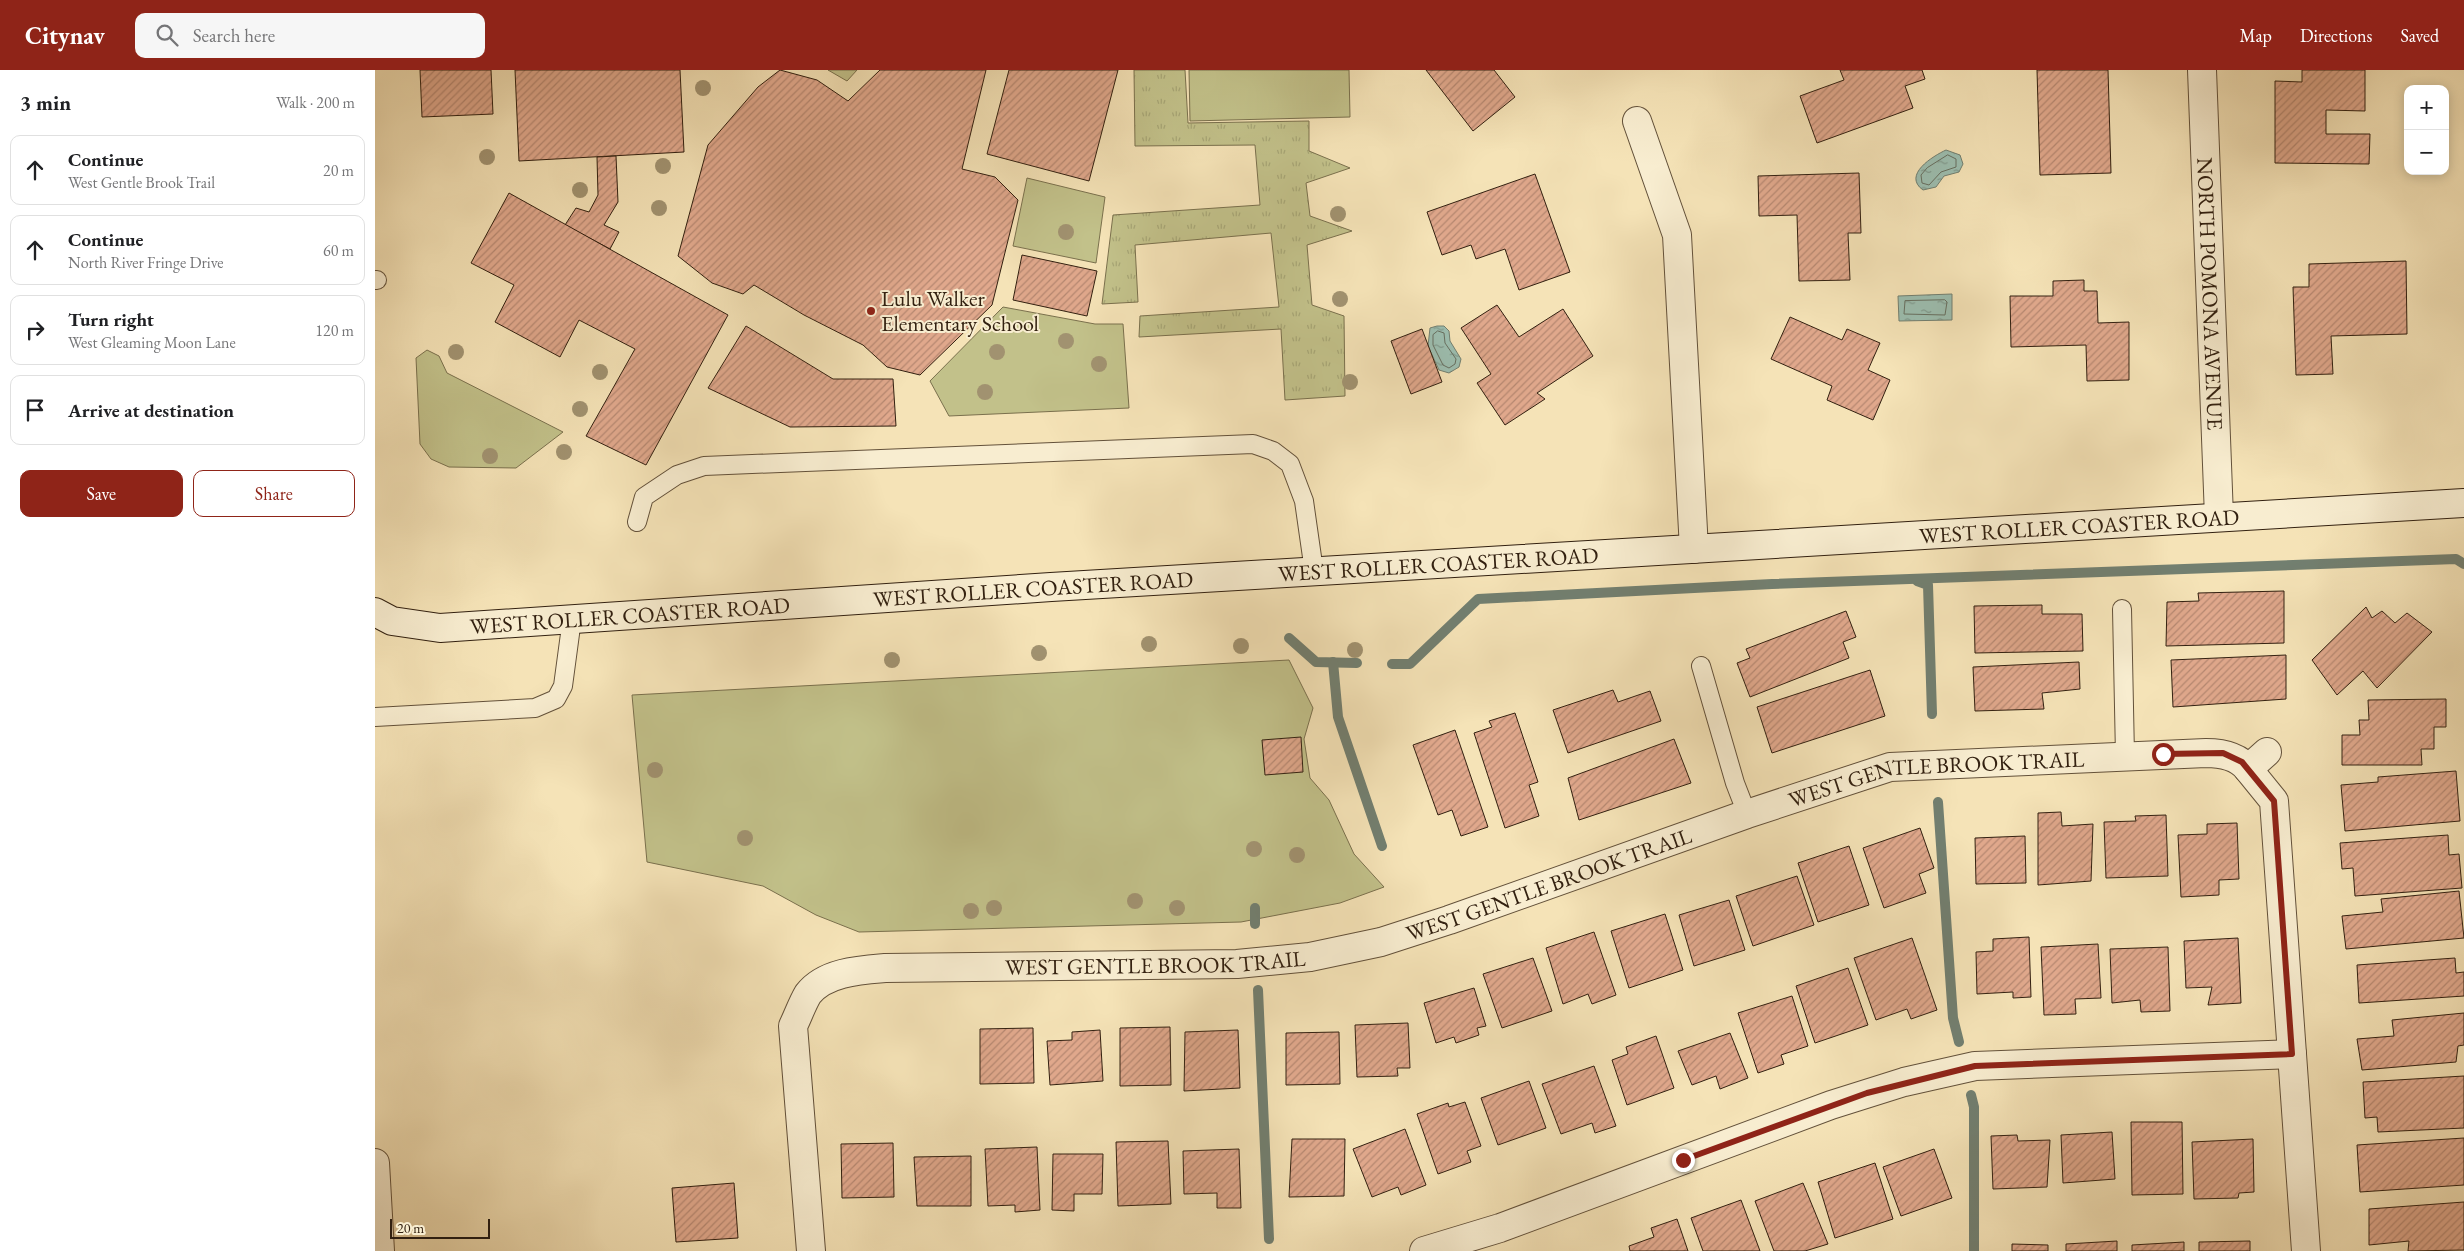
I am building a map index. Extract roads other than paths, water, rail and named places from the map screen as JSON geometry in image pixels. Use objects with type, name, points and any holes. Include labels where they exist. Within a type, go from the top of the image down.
[{"type":"street","name":"NORTH POMONA AVENUE","points":[[2202,70],[2219,517]]},
{"type":"street","points":[[1637,121],[1677,235],[1694,549]]},
{"type":"street","name":"WEST ROLLER COASTER ROAD","points":[[375,612],[392,621],[440,628],[1314,571],[2464,504]]},
{"type":"street","name":"WEST GENTLE BROOK TRAIL","points":[[811,1251],[793,1040],[793,1026],[808,994],[807,983],[864,969],[1237,964],[1310,957],[1381,942],[1449,920],[1747,814],[1890,768],[2223,753],[2242,762],[2258,761],[2274,801],[2306,1251]]},
{"type":"street","points":[[1424,1251],[1518,1222],[1831,1105],[1913,1080],[1975,1066],[2292,1054]]},
{"type":"street","points":[[375,1163],[380,1251]]},
{"type":"lane","points":[[637,522],[644,497],[677,475],[703,466],[1253,444],[1273,451],[1290,464],[1304,501],[1314,571]]},
{"type":"lane","points":[[2122,609],[2125,756]]},
{"type":"lane","points":[[375,717],[535,708],[556,699],[563,686],[571,619]]},
{"type":"lane","points":[[1701,666],[1735,783],[1747,814]]},
{"type":"water","points":[[1946,150],[1960,155],[1963,164],[1959,172],[1944,176],[1936,187],[1923,190],[1917,184],[1918,172],[1927,161]]},
{"type":"water","points":[[1952,294],[1952,320],[1899,321],[1898,296]]},
{"type":"water","points":[[1444,326],[1449,331],[1450,341],[1461,359],[1459,367],[1449,373],[1439,370],[1428,346],[1430,328]]},
{"type":"waterway","points":[[1392,664],[1410,664],[1478,599],[1772,584],[2456,559],[2464,564]]},
{"type":"waterway","points":[[1917,581],[1928,585],[1932,714]]},
{"type":"waterway","points":[[1289,638],[1316,662],[1357,663]]},
{"type":"waterway","points":[[1333,662],[1338,717],[1382,846]]},
{"type":"waterway","points":[[1938,802],[1953,1018],[1959,1042]]},
{"type":"waterway","points":[[1255,908],[1255,924]]},
{"type":"waterway","points":[[1258,990],[1269,1239]]},
{"type":"waterway","points":[[1971,1095],[1974,1107],[1974,1251]]},
{"type":"place","name":"Lulu Walker Elementary School","points":[[871,311]]}]
